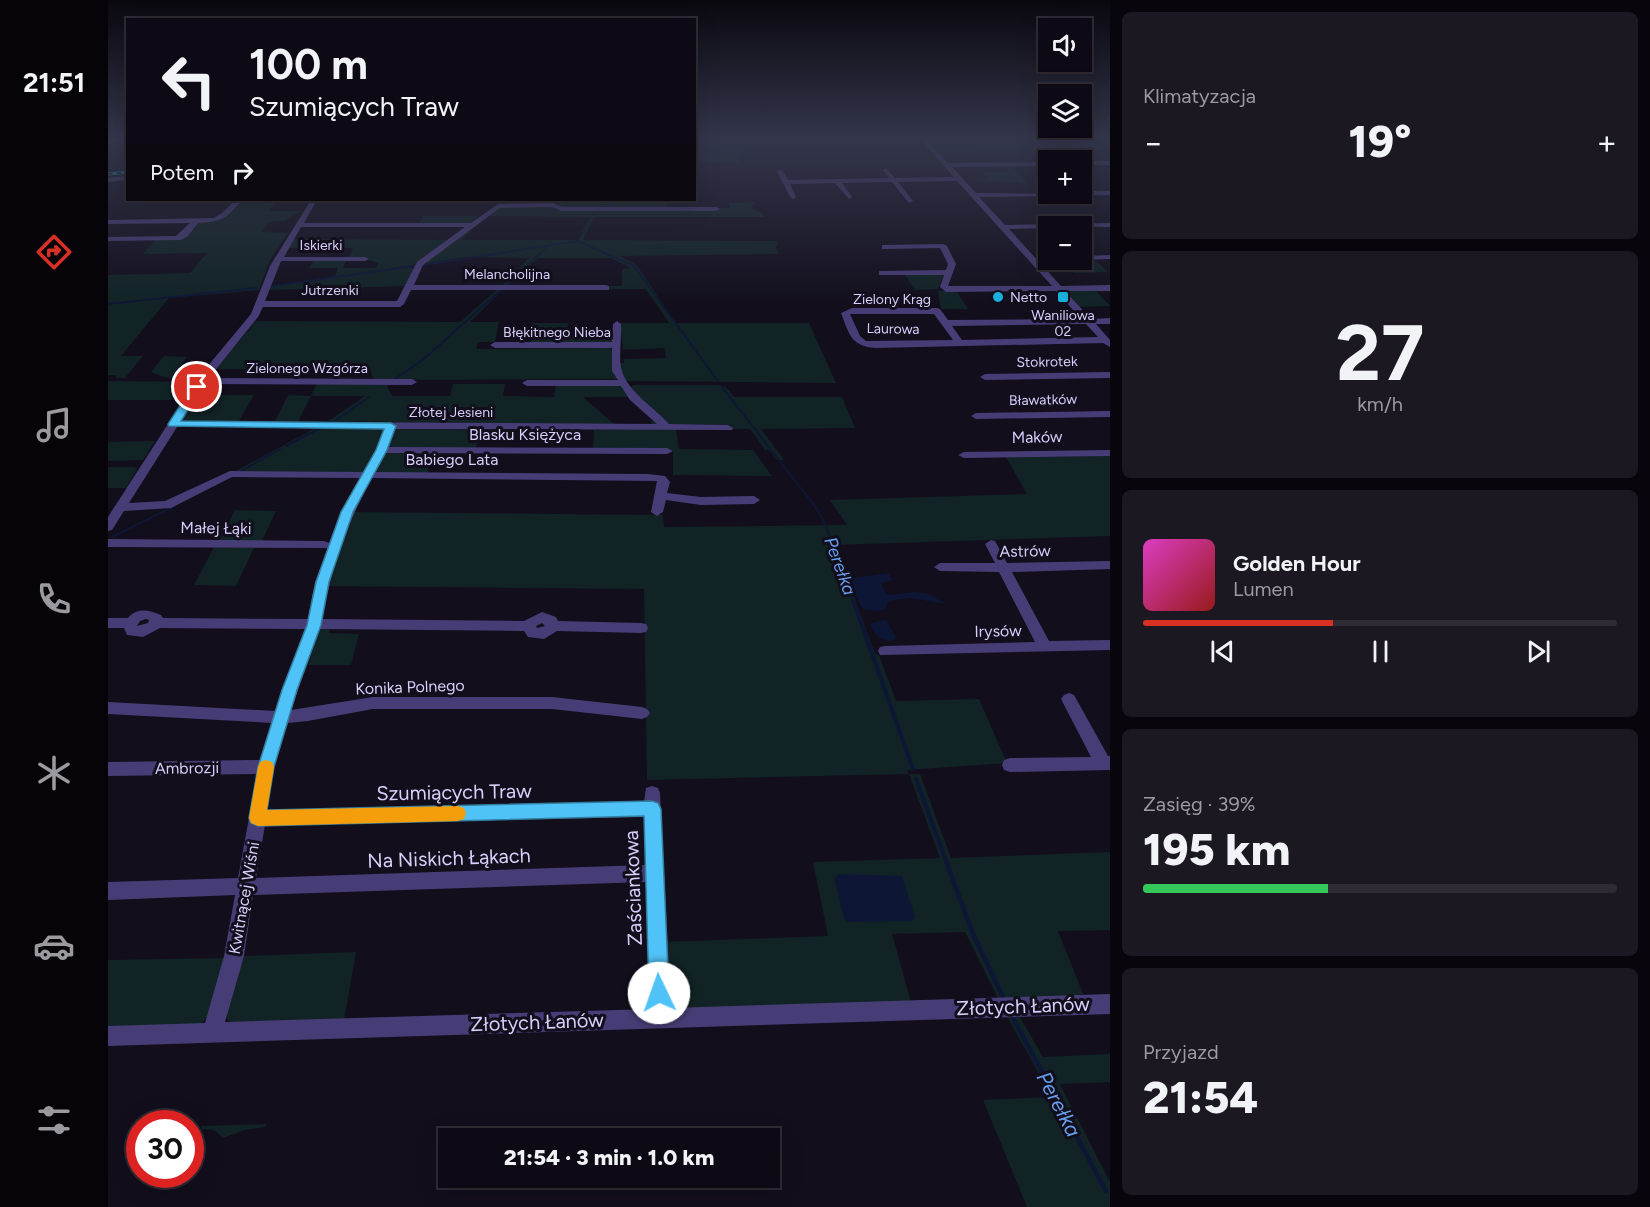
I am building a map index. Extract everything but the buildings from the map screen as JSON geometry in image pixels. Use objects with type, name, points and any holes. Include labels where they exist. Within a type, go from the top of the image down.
[{"type":"street","points":[[904,194],[909,201]]},
{"type":"street","points":[[974,195],[1020,194]]},
{"type":"street","points":[[974,195],[1108,343]]},
{"type":"street","points":[[108,222],[222,218],[238,201]]},
{"type":"street","points":[[108,527],[201,381],[251,321],[261,304],[278,259],[313,201]]},
{"type":"street","points":[[408,287],[420,264],[501,205],[553,204],[561,209],[604,210],[716,209]]},
{"type":"street","points":[[108,239],[178,238],[184,236],[196,220]]},
{"type":"street","points":[[298,225],[473,225]]},
{"type":"street","points":[[1003,227],[1110,225]]},
{"type":"street","points":[[885,247],[942,246],[951,262],[944,288],[946,289],[1110,288]]},
{"type":"street","points":[[1092,258],[1110,257]]},
{"type":"street","name":"Iskierki","points":[[278,259],[365,259]]},
{"type":"street","points":[[1032,259],[1038,259]]},
{"type":"street","name":"Zielony Krąg","points":[[882,273],[949,272]]},
{"type":"street","name":"Melancholijna","points":[[408,287],[606,288]]},
{"type":"street","name":"Jutrzenki","points":[[261,304],[400,304],[408,287]]},
{"type":"street","name":"Zielony Krąg","points":[[845,313],[929,310],[939,313],[946,323]]},
{"type":"street","name":"Laurowa","points":[[845,313],[858,341],[863,344],[959,343]]},
{"type":"street","points":[[946,323],[1110,321]]},
{"type":"street","points":[[946,323],[959,343],[1108,343]]},
{"type":"street","points":[[617,324],[617,371],[634,398],[657,417],[665,427]]},
{"type":"street","name":"Błękitnego Nieba","points":[[495,345],[618,345]]},
{"type":"street","name":"Stokrotek","points":[[986,377],[1110,375]]},
{"type":"street","name":"Zielonego Wzgórza","points":[[201,381],[412,382]]},
{"type":"street","points":[[527,383],[625,383]]},
{"type":"street","name":"Bławatków","points":[[976,416],[1110,414]]},
{"type":"street","name":"Złotej Jesieni","points":[[173,424],[728,428]]},
{"type":"street","name":"Kwitnącej Wiśni","points":[[212,1032],[234,956],[266,767],[281,717],[314,625],[322,582],[346,514],[382,450],[391,426]]},
{"type":"street","name":"Blasku Księżyca","points":[[382,450],[667,452]]},
{"type":"street","name":"Maków","points":[[964,455],[1110,453]]},
{"type":"street","name":"Babiego Lata","points":[[122,507],[167,506],[227,474],[648,477],[663,479],[665,485],[661,496]]},
{"type":"street","points":[[657,512],[661,496],[701,501],[754,500]]},
{"type":"street","name":"Małej Łąki","points":[[108,543],[324,545]]},
{"type":"street","points":[[991,543],[1044,646]]},
{"type":"street","name":"Astrów","points":[[940,567],[1110,565]]},
{"type":"street","points":[[108,623],[131,623],[139,616],[146,614],[155,616],[156,623],[529,626],[532,621],[542,617],[549,619],[553,626],[641,628]]},
{"type":"street","name":"Irysów","points":[[885,651],[1036,649],[1044,646],[1110,645]]},
{"type":"street","points":[[1010,765],[1107,763],[1069,699]]},
{"type":"street","name":"Konika Polnego","points":[[108,708],[224,716],[281,717],[308,715],[373,703],[552,703],[642,713]]},
{"type":"street","name":"Ambrozji","points":[[108,769],[266,767]]},
{"type":"street","name":"Szumiących Traw","points":[[258,818],[652,801]]},
{"type":"street","name":"Zaściankowa","points":[[652,801],[661,1017]]},
{"type":"street","name":"Na Niskich Łąkach","points":[[108,891],[654,873]]},
{"type":"street","name":"Złotych Łanów","points":[[108,1036],[1110,1004]]},
{"type":"shaded area","points":[[240,201],[275,201],[269,211],[301,211],[284,221],[269,222],[262,232],[287,233],[269,262],[259,290],[169,298],[121,356],[143,356],[125,378],[108,375],[108,275],[190,273],[207,253],[143,254],[155,240],[174,239],[198,222],[221,219]]},
{"type":"shaded area","points":[[614,201],[667,202],[667,208],[557,208],[555,206],[562,202],[611,203]]},
{"type":"shaded area","points":[[755,202],[751,207],[762,213],[764,217],[594,217],[583,240],[778,241],[776,248],[779,254],[620,256],[635,264],[676,323],[809,323],[836,383],[625,381],[619,363],[624,363],[623,359],[666,358],[664,348],[623,350],[620,323],[669,323],[646,289],[608,289],[608,286],[622,286],[622,269],[631,268],[611,258],[538,258],[507,286],[502,286],[529,258],[465,257],[423,264],[467,232],[470,232],[461,240],[578,240],[590,217],[486,216],[499,207],[550,206],[556,210],[730,208],[729,203]]},
{"type":"shaded area","points":[[423,216],[478,216],[465,224],[419,224]]},
{"type":"shaded area","points":[[293,239],[452,240],[413,265],[393,268],[414,268],[407,286],[270,290],[271,286],[335,276],[338,268],[309,268],[314,260],[346,260],[343,268],[376,268],[379,263],[367,260],[367,258],[349,257],[353,248],[288,248]]},
{"type":"shaded area","points":[[1092,259],[1108,272],[1074,273],[1071,270],[1092,270]]},
{"type":"shaded area","points":[[940,274],[943,276],[938,289],[915,290],[905,275]]},
{"type":"shaded area","points":[[499,288],[504,288],[470,322],[499,322],[495,342],[478,342],[476,349],[609,348],[614,350],[618,379],[374,380],[370,370],[216,369],[256,321],[460,322]]},
{"type":"shaded area","points":[[1068,290],[1095,290],[1110,306],[1080,307],[1069,295]]},
{"type":"shaded area","points":[[938,291],[956,291],[968,309],[941,309]]},
{"type":"shaded area","points":[[533,323],[568,323],[567,333],[613,333],[614,342],[530,344]]},
{"type":"shaded area","points":[[164,356],[187,357],[170,379],[151,372]]},
{"type":"shaded area","points":[[108,381],[190,382],[192,384],[181,400],[108,400]]},
{"type":"shaded area","points":[[317,383],[390,384],[387,386],[392,396],[450,396],[453,384],[505,384],[503,396],[554,397],[556,384],[617,384],[623,386],[658,422],[657,425],[328,421],[365,396],[311,396]],"holes":[[[583,397],[627,397],[654,419],[651,424],[614,424]]]},
{"type":"shaded area","points":[[635,385],[718,385],[726,387],[734,397],[842,397],[855,428],[761,429],[784,460],[777,460],[769,450],[765,450],[750,429],[732,429],[730,425],[669,424],[629,387]]},
{"type":"shaded area","points":[[197,395],[254,395],[239,421],[181,421]]},
{"type":"shaded area","points":[[288,395],[311,396],[298,422],[275,421]]},
{"type":"shaded area","points":[[321,425],[382,428],[385,435],[364,473],[234,472]]},
{"type":"shaded area","points":[[395,429],[479,430],[476,448],[386,448]]},
{"type":"shaded area","points":[[676,429],[679,449],[753,450],[772,476],[673,475],[673,450],[593,449],[594,430]]},
{"type":"shaded area","points":[[155,441],[143,460],[108,461],[108,442]]},
{"type":"shaded area","points":[[385,451],[433,451],[427,474],[372,473]]},
{"type":"shaded area","points":[[1110,456],[1110,536],[835,545],[875,654],[879,655],[896,701],[979,699],[1007,763],[907,770],[909,774],[647,780],[644,589],[325,586],[351,512],[663,515],[664,527],[847,525],[830,500],[1027,494],[1006,457]]},
{"type":"shaded area","points":[[108,467],[135,467],[137,469],[126,488],[108,488]]},
{"type":"shaded area","points":[[235,510],[276,511],[262,541],[219,541]]},
{"type":"shaded area","points":[[214,547],[254,548],[236,586],[194,585]]},
{"type":"shaded area","points":[[320,628],[330,628],[329,633],[359,634],[351,665],[308,665]]},
{"type":"shaded area","points":[[909,774],[920,774],[951,858],[1110,852],[1110,930],[1058,931],[1084,996],[999,1000],[965,932],[892,934],[911,1002],[679,1010],[670,1000],[666,942],[828,936],[813,862],[940,858]]},
{"type":"shaded area","points":[[356,952],[344,1021],[234,1025],[227,1019],[226,1012],[244,956]]},
{"type":"shaded area","points":[[225,958],[207,1017],[202,1023],[192,1027],[108,1029],[108,960]]},
{"type":"shaded area","points":[[1017,1012],[1043,1057],[1110,1054],[1110,1082],[1060,1084],[1110,1182],[1110,1207],[1027,1207],[983,1100],[1052,1097],[1005,1013]]},
{"type":"shaded area","points":[[267,1124],[265,1127],[245,1130],[223,1138],[214,1130],[204,1129],[204,1126]]},
{"type":"water","points":[[888,573],[893,580],[881,583],[887,595],[916,592],[928,594],[947,604],[909,598],[888,601],[885,609],[878,611],[863,609],[855,595],[852,578]]},
{"type":"water","points":[[886,620],[896,637],[894,640],[879,637],[870,624]]},
{"type":"water","points":[[840,874],[902,876],[915,917],[913,921],[847,922],[844,919],[835,881],[835,877]]},
{"type":"waterway","name":"Perełka","points":[[605,208],[617,201]]},
{"type":"waterway","name":"Perełka","points":[[587,226],[592,215],[601,210]]},
{"type":"waterway","name":"Perełka","points":[[578,241],[586,228]]},
{"type":"waterway","points":[[494,254],[578,241]]},
{"type":"waterway","name":"Perełka","points":[[578,241],[607,254]]},
{"type":"waterway","points":[[539,254],[548,246]]},
{"type":"waterway","points":[[423,265],[503,253]]},
{"type":"waterway","points":[[505,286],[541,253]]},
{"type":"waterway","name":"Perełka","points":[[604,253],[634,266],[718,381]]},
{"type":"waterway","points":[[272,286],[415,266]]},
{"type":"waterway","points":[[108,304],[257,288]]},
{"type":"waterway","points":[[395,379],[424,359],[502,289]]},
{"type":"waterway","name":"Perełka","points":[[722,387],[817,509],[826,526],[854,605]]},
{"type":"waterway","points":[[335,421],[369,397]]},
{"type":"waterway","points":[[286,446],[324,426]]},
{"type":"waterway","points":[[241,471],[280,449]]},
{"type":"waterway","points":[[112,537],[175,506]]},
{"type":"waterway","name":"Perełka","points":[[854,603],[913,769]]},
{"type":"waterway","name":"Perełka","points":[[916,779],[948,866]]},
{"type":"waterway","name":"Perełka","points":[[947,864],[973,934],[1003,997]]},
{"type":"waterway","name":"Perełka","points":[[1012,1016],[1106,1191]]},
{"type":"slow traffic","points":[[266,767],[258,818],[458,813]]},
{"type":"place","name":"Netto","points":[[998,297]]},
{"type":"place","name":"Waniliowa 02","points":[[1063,297]]},
{"type":"route","points":[[197,387],[173,424],[391,426],[382,450],[347,512],[322,582],[314,625],[290,690],[266,767],[258,818],[652,809],[659,993]]}]
